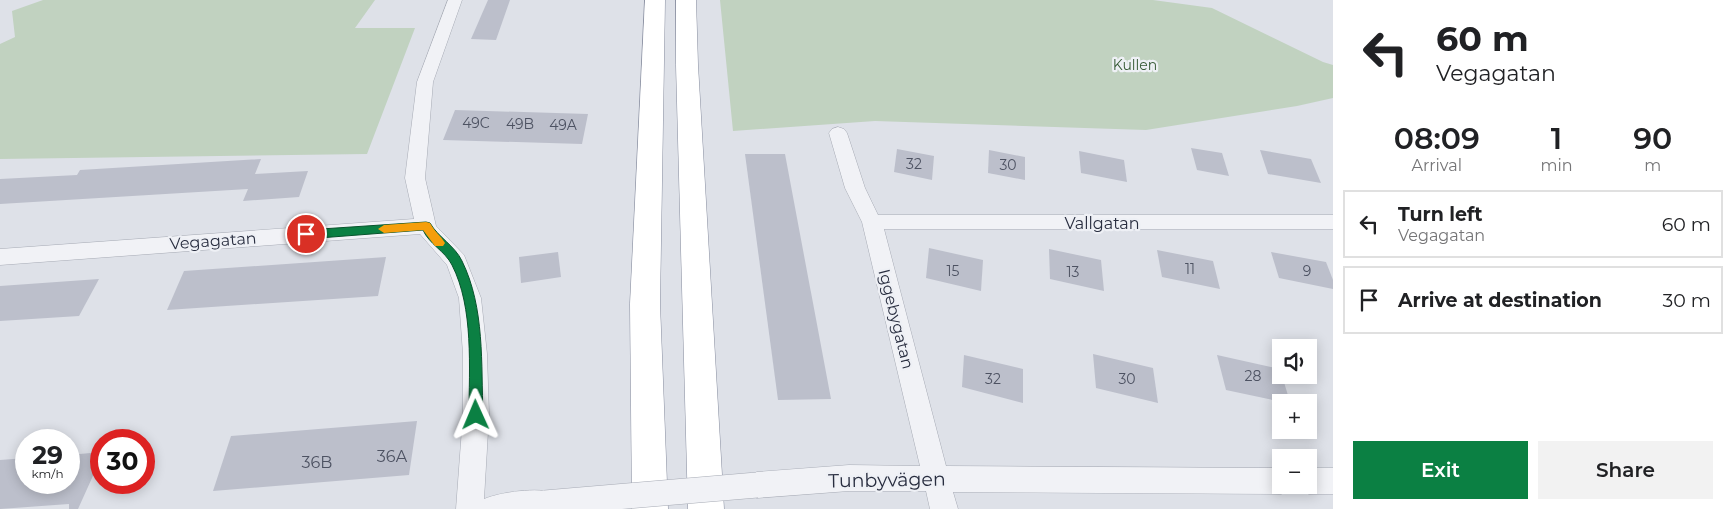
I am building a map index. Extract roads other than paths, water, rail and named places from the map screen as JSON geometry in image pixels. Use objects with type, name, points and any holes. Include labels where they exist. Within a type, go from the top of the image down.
[{"type":"highway","points":[[650,509],[645,304],[655,0]]},
{"type":"highway","points":[[686,0],[687,65],[706,509]]},
{"type":"street","points":[[455,0],[425,82],[415,178],[426,226],[430,234],[456,261],[470,298],[475,354],[476,415],[470,509]]},
{"type":"street","name":"Iggebygatan","points":[[838,133],[855,188],[872,222],[944,509]]},
{"type":"street","name":"Vallgatan","points":[[872,222],[1249,224],[1333,222]]},
{"type":"street","name":"Vegagatan","points":[[0,257],[426,226]]},
{"type":"street","name":"Tunbyvägen","points":[[493,509],[849,478],[1272,481]]},
{"type":"park label","name":"Kullen","points":[[1135,65]]}]
